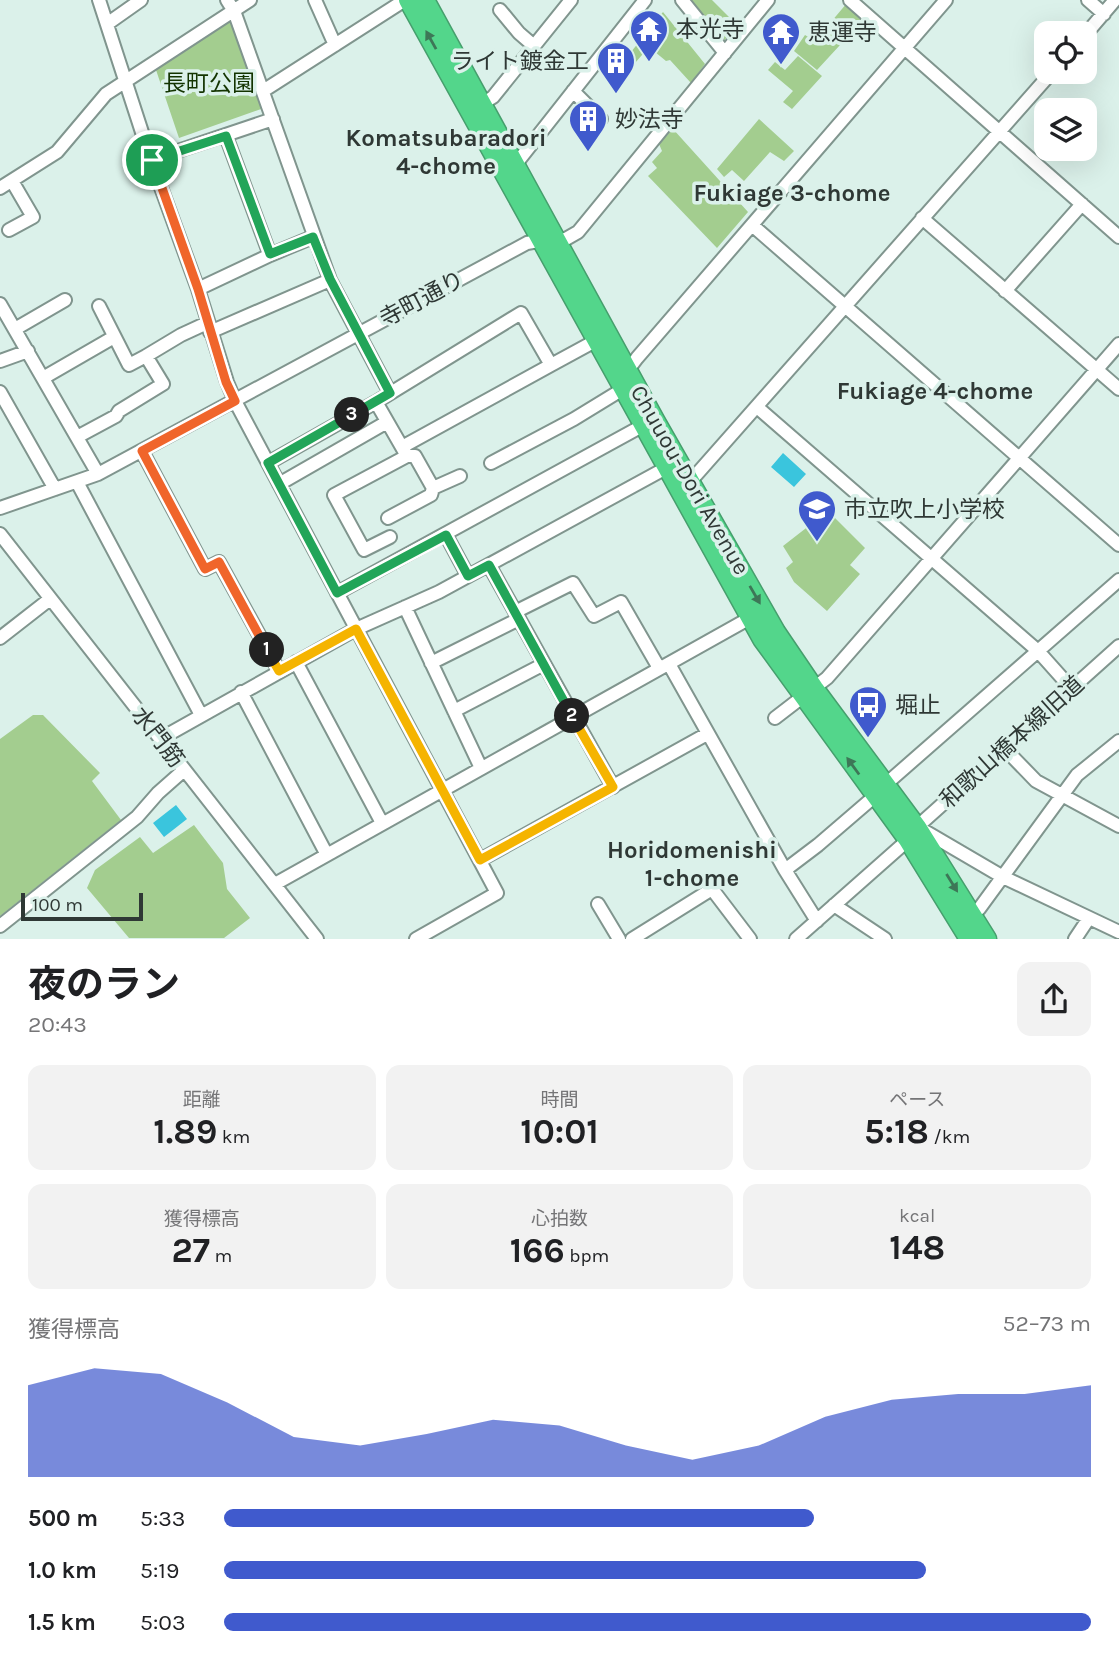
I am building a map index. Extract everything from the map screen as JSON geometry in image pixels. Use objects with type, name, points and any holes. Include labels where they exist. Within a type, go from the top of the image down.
[{"type":"highway","name":"Chuuou-Dori Avenue","points":[[407,0],[476,107]]},
{"type":"highway","name":"Chuuou-Dori Avenue","points":[[425,0],[476,107],[548,239],[642,426],[769,650],[808,692],[987,939]]},
{"type":"highway","name":"Chuuou-Dori Avenue","points":[[548,239],[628,370],[808,692]]},
{"type":"highway","name":"Chuuou-Dori Avenue","points":[[912,834],[966,937]]},
{"type":"street","points":[[99,0],[235,401],[497,893],[416,939]]},
{"type":"street","points":[[107,24],[141,0]]},
{"type":"street","points":[[0,188],[57,152],[106,94],[231,6],[250,0]]},
{"type":"street","points":[[316,0],[335,45]]},
{"type":"street","points":[[263,91],[407,0]]},
{"type":"street","points":[[476,107],[493,97],[571,0]]},
{"type":"street","points":[[510,168],[645,0]]},
{"type":"street","points":[[682,0],[725,53]]},
{"type":"street","name":"寺町通り","points":[[0,508],[98,474],[527,243],[570,238],[578,232],[768,0]]},
{"type":"street","points":[[850,0],[1119,237]]},
{"type":"street","points":[[491,463],[574,419],[623,389],[628,370],[946,0]]},
{"type":"street","points":[[1088,0],[1104,13]]},
{"type":"street","points":[[1097,21],[1115,0]]},
{"type":"street","points":[[231,6],[330,279],[390,393]]},
{"type":"street","points":[[500,10],[534,46]]},
{"type":"street","points":[[160,739],[356,629],[468,576],[666,468],[690,479],[702,470],[1041,84]]},
{"type":"street","points":[[573,91],[601,119]]},
{"type":"street","points":[[152,160],[273,118]]},
{"type":"street","points":[[226,136],[270,254]]},
{"type":"street","points":[[9,230],[33,217],[12,181]]},
{"type":"street","points":[[1005,291],[1082,204]]},
{"type":"street","points":[[922,218],[1119,389]]},
{"type":"street","points":[[752,225],[1119,545]]},
{"type":"street","points":[[198,289],[270,254],[313,237]]},
{"type":"street","points":[[99,306],[129,365],[209,328],[330,279]]},
{"type":"street","points":[[15,329],[65,300]]},
{"type":"street","points":[[0,304],[98,474]]},
{"type":"street","points":[[268,463],[376,402],[521,313],[551,365]]},
{"type":"street","points":[[43,377],[114,337]]},
{"type":"street","points":[[390,537],[364,550],[334,495],[597,340]]},
{"type":"street","points":[[775,718],[827,678],[1119,344]]},
{"type":"street","points":[[0,362],[28,351]]},
{"type":"street","points":[[77,437],[116,416],[119,411],[163,384],[146,356]]},
{"type":"street","points":[[0,392],[55,489]]},
{"type":"street","points":[[376,402],[405,452],[415,456],[433,488],[431,495],[388,518]]},
{"type":"street","points":[[757,407],[1038,651],[1071,688]]},
{"type":"street","points":[[279,484],[387,422]]},
{"type":"street","points":[[337,593],[642,426]]},
{"type":"street","points":[[142,451],[205,569],[219,562],[279,671]]},
{"type":"street","points":[[433,488],[460,476]]},
{"type":"street","points":[[77,482],[201,715]]},
{"type":"street","name":"水門筋","points":[[0,534],[4,549],[50,599],[317,939]]},
{"type":"street","points":[[446,535],[468,576]]},
{"type":"street","points":[[489,565],[613,787]]},
{"type":"street","points":[[785,870],[818,845],[1119,580]]},
{"type":"street","points":[[431,663],[573,583],[594,616],[621,602],[707,734],[817,920]]},
{"type":"street","points":[[0,638],[50,599]]},
{"type":"street","points":[[405,607],[481,768]]},
{"type":"street","points":[[275,884],[750,618]]},
{"type":"street","name":"和歌山橋本線旧道","points":[[796,939],[1119,646]]},
{"type":"street","points":[[296,662],[382,823]]},
{"type":"street","points":[[454,711],[544,664]]},
{"type":"street","points":[[241,692],[327,855]]},
{"type":"street","points":[[480,860],[707,734]]},
{"type":"street","points":[[970,912],[979,909],[1077,775],[1119,741]]},
{"type":"street","points":[[1004,748],[1036,781],[1119,826]]},
{"type":"street","points":[[0,926],[137,817],[158,793],[184,770]]},
{"type":"street","points":[[912,834],[1119,932]]},
{"type":"street","points":[[632,939],[712,888],[750,939]]},
{"type":"street","points":[[598,904],[619,939]]},
{"type":"street","points":[[834,905],[885,939]]},
{"type":"street","points":[[1075,939],[1088,918]]},
{"type":"green space","points":[[687,0],[712,0],[737,25],[722,43]]},
{"type":"green space","points":[[847,3],[864,19],[817,70],[794,51],[805,35],[815,41]]},
{"type":"green space","points":[[663,12],[705,64],[691,83],[670,60],[666,61],[649,47],[635,63],[627,57]]},
{"type":"green space","name":"長町公園","points":[[231,19],[264,108],[179,138],[155,67]]},
{"type":"green space","points":[[798,56],[822,76],[792,109],[783,102],[793,91],[768,70],[775,62],[785,70]]},
{"type":"green space","points":[[759,119],[794,151],[784,161],[770,152],[744,181],[732,170],[724,177],[717,169]]},
{"type":"green space","points":[[673,129],[748,212],[717,248],[648,176],[657,168],[652,162],[662,151],[659,144]]},
{"type":"green space","points":[[828,511],[865,548],[850,565],[860,574],[827,611],[794,582],[786,568],[793,562],[783,546]]},
{"type":"green space","points":[[33,715],[43,715],[100,773],[92,781],[121,820],[0,916],[0,739]]},
{"type":"green space","points":[[194,825],[223,863],[227,889],[250,918],[224,938],[129,938],[87,888],[95,870],[140,837],[153,853]]},
{"type":"water","points":[[783,453],[806,474],[794,487],[771,467]]},
{"type":"water","points":[[176,805],[187,819],[164,837],[153,823]]},
{"type":"place","name":"本光寺","points":[[649,63]]},
{"type":"place","name":"恵運寺","points":[[781,66]]},
{"type":"place","name":"ライト鍍金工","points":[[616,95]]},
{"type":"place","name":"妙法寺","points":[[588,153]]},
{"type":"place","name":"市立吹上小学校","points":[[817,543]]},
{"type":"place","name":"堀止","points":[[868,739]]},
{"type":"district","name":"Komatsubaradori 4-chome","points":[[446,152]]},
{"type":"district","name":"Fukiage 3-chome","points":[[792,193]]},
{"type":"district","name":"Fukiage 4-chome","points":[[935,391]]},
{"type":"district","name":"Horidomenishi 1-chome","points":[[692,864]]},
{"type":"route","points":[[226,136],[270,254],[313,237],[357,334],[390,393],[268,463],[337,593],[446,535],[468,576],[489,565],[613,787],[480,860],[356,629],[279,671],[219,562],[205,569],[142,451],[235,401],[226,382],[198,289],[152,160],[226,136]]}]
